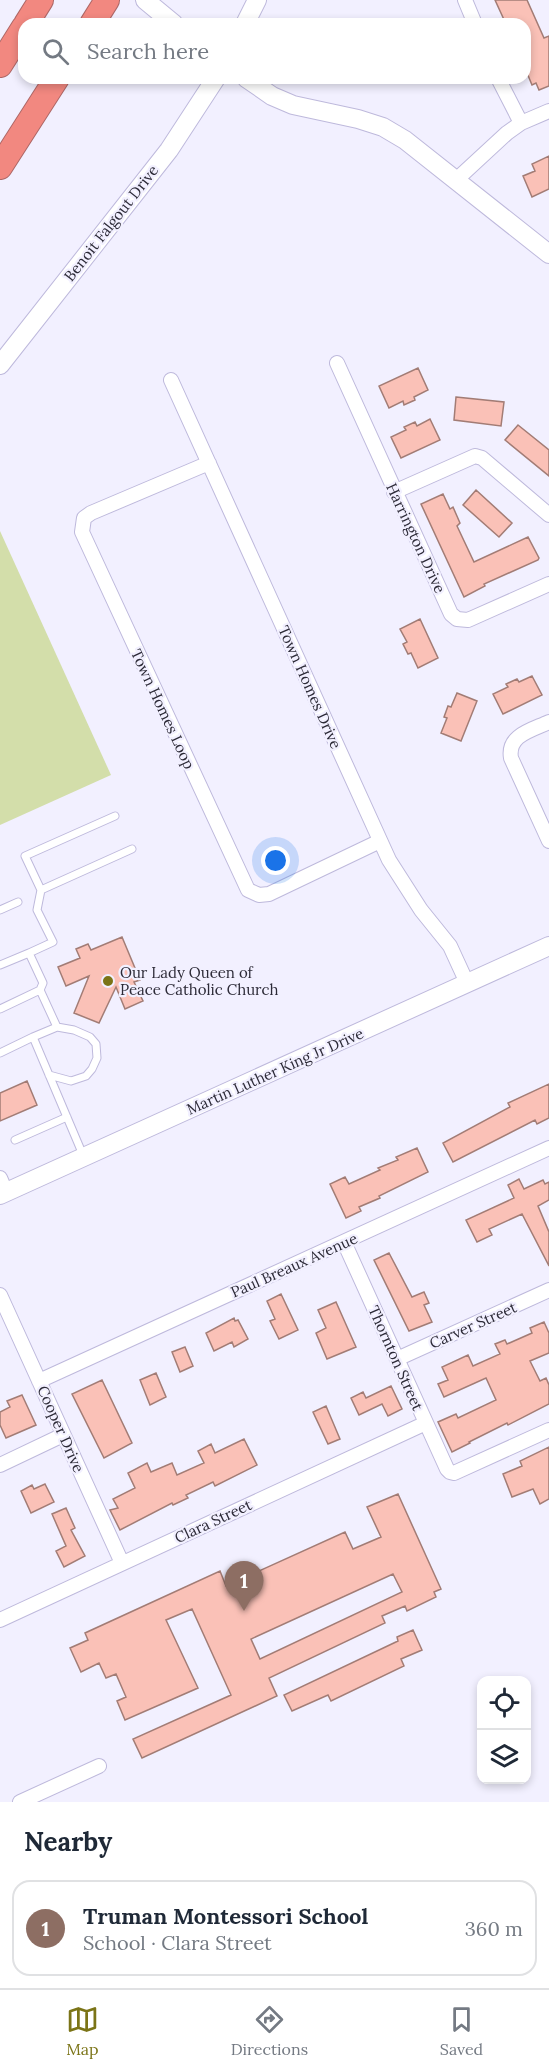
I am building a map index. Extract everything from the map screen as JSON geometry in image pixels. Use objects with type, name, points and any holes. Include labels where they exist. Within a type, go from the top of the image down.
[{"type":"highway","points":[[30,18],[41,0]]},
{"type":"highway","points":[[96,18],[107,0]]},
{"type":"highway","points":[[0,65],[18,37]]},
{"type":"highway","points":[[0,167],[53,84]]},
{"type":"street","points":[[145,0],[167,18]]},
{"type":"street","points":[[248,18],[257,0]]},
{"type":"street","points":[[465,0],[472,18]]},
{"type":"street","name":"Benoit Falgout Drive","points":[[0,364],[169,150],[212,84]]},
{"type":"street","points":[[255,84],[293,105],[383,127],[405,140],[549,254]]},
{"type":"street","points":[[501,84],[520,123]]},
{"type":"street","points":[[455,181],[520,123],[549,111]]},
{"type":"street","name":"Harrington Drive","points":[[337,363],[451,614],[457,619],[468,620],[549,584]]},
{"type":"street","name":"Town Homes Drive","points":[[171,380],[380,841],[399,877],[421,910],[450,946],[467,983]]},
{"type":"street","points":[[394,492],[475,456],[482,458],[549,515]]},
{"type":"street","name":"Town Homes Loop","points":[[209,463],[91,513],[84,518],[82,532],[248,890],[259,895],[269,894],[380,841]]},
{"type":"street","points":[[549,722],[513,740],[510,751],[511,758],[549,842]]},
{"type":"street","name":"Martin Luther King Jr Drive","points":[[2,1188],[84,1157],[549,946]]},
{"type":"street","name":"Paul Breaux Avenue","points":[[39,1381],[549,1148]]},
{"type":"street","name":"Thornton Street","points":[[344,1242],[450,1472],[454,1473],[549,1430]]},
{"type":"street","name":"Carver Street","points":[[397,1359],[549,1290]]},
{"type":"street","name":"Cooper Drive","points":[[0,1295],[122,1563]]},
{"type":"street","name":"Clara Street","points":[[0,1620],[426,1423]]},
{"type":"street","points":[[0,1465],[63,1435]]},
{"type":"street","points":[[20,1802],[99,1766]]},
{"type":"lane","points":[[0,965],[53,942],[37,910],[41,890],[25,856],[115,816]]},
{"type":"lane","points":[[41,890],[132,849]]},
{"type":"lane","points":[[0,910],[18,902]]},
{"type":"lane","points":[[0,1009],[40,990],[43,983],[29,953]]},
{"type":"lane","points":[[40,990],[57,1027]]},
{"type":"lane","points":[[0,1053],[57,1027],[74,1030],[90,1037],[96,1044],[97,1058],[92,1069],[79,1080],[71,1082],[49,1075]]},
{"type":"lane","points":[[33,1037],[84,1157]]},
{"type":"lane","points":[[15,1140],[67,1117]]},
{"type":"green space","points":[[0,531],[111,775],[0,825]]},
{"type":"building","points":[[495,0],[527,0],[544,38],[549,36],[549,86],[539,90],[536,83],[532,85],[531,83],[531,18],[503,18]]},
{"type":"building","points":[[549,156],[549,189],[532,197],[523,176],[535,171],[532,164]]},
{"type":"building","points":[[418,368],[428,390],[414,397],[415,400],[404,405],[403,401],[389,408],[379,386]]},
{"type":"building","points":[[456,397],[504,402],[501,426],[454,420]]},
{"type":"building","points":[[430,419],[440,440],[401,458],[391,437],[406,430],[404,427],[415,422],[417,426]]},
{"type":"building","points":[[518,425],[549,450],[549,476],[505,440]]},
{"type":"building","points":[[476,490],[512,523],[499,537],[463,505]]},
{"type":"building","points":[[443,494],[450,509],[453,507],[460,523],[457,526],[474,562],[528,537],[538,560],[484,584],[485,586],[464,597],[421,504]]},
{"type":"building","points":[[420,619],[438,658],[418,668],[411,653],[408,654],[403,644],[407,642],[400,629]]},
{"type":"building","points":[[532,676],[542,695],[503,714],[493,694],[508,687],[506,684],[517,679],[519,682]]},
{"type":"building","points":[[457,693],[477,701],[461,741],[441,733],[447,718],[444,717],[448,706],[451,707]]},
{"type":"building","name":"Our Lady Queen of Peace Catholic Church","points":[[122,937],[140,980],[134,982],[143,1001],[125,1009],[116,987],[99,1023],[74,1013],[89,976],[66,986],[58,967],[80,958],[76,949],[88,944],[91,950]]},
{"type":"building","points":[[27,1081],[37,1105],[0,1121],[0,1093]]},
{"type":"building","points":[[549,1084],[549,1118],[537,1124],[535,1120],[453,1162],[443,1143],[510,1107],[508,1103]]},
{"type":"building","points":[[417,1148],[428,1172],[359,1207],[361,1211],[346,1218],[330,1184],[345,1177],[349,1184],[380,1170],[378,1168],[398,1160],[396,1157]]},
{"type":"building","points":[[519,1179],[524,1189],[543,1180],[545,1184],[549,1182],[549,1200],[538,1206],[549,1232],[549,1266],[522,1214],[489,1229],[492,1235],[477,1242],[466,1220],[514,1198],[508,1185]]},
{"type":"building","points":[[389,1253],[412,1297],[424,1292],[429,1303],[424,1305],[432,1322],[409,1331],[374,1260]]},
{"type":"building","points":[[281,1294],[298,1330],[279,1339],[270,1321],[275,1319],[267,1301]]},
{"type":"building","points":[[336,1302],[356,1347],[327,1359],[316,1333],[326,1328],[318,1310]]},
{"type":"building","points":[[234,1318],[235,1321],[238,1320],[248,1339],[234,1347],[232,1342],[214,1351],[206,1333]]},
{"type":"building","points":[[544,1322],[549,1333],[549,1353],[530,1361],[540,1381],[546,1378],[549,1385],[549,1404],[452,1452],[438,1422],[456,1414],[458,1418],[496,1400],[486,1378],[444,1397],[438,1384],[448,1380],[442,1367],[468,1355],[473,1366],[500,1354],[495,1344],[505,1340],[507,1344],[532,1333],[530,1328]]},
{"type":"building","points":[[185,1347],[193,1366],[180,1372],[172,1352]]},
{"type":"building","points":[[156,1373],[166,1397],[150,1405],[140,1380]]},
{"type":"building","points":[[102,1380],[132,1443],[104,1458],[72,1394]]},
{"type":"building","points":[[391,1386],[402,1409],[388,1416],[382,1404],[359,1415],[351,1398],[363,1392],[366,1398]]},
{"type":"building","points":[[22,1395],[36,1425],[6,1438],[0,1425],[0,1412],[10,1407],[7,1401]]},
{"type":"building","points":[[326,1406],[340,1439],[328,1444],[313,1412]]},
{"type":"building","points":[[244,1439],[257,1465],[215,1486],[213,1482],[186,1495],[188,1498],[173,1505],[172,1503],[120,1530],[110,1510],[118,1508],[113,1499],[135,1488],[128,1473],[147,1463],[151,1472],[172,1463],[177,1475],[204,1463],[198,1451],[211,1444],[215,1453]]},
{"type":"building","points":[[549,1447],[549,1499],[540,1504],[533,1489],[512,1497],[503,1474],[522,1466],[520,1461]]},
{"type":"building","points":[[45,1484],[54,1502],[31,1513],[21,1491],[32,1485],[34,1489]]},
{"type":"building","points":[[398,1494],[441,1589],[434,1592],[436,1597],[407,1611],[405,1606],[382,1616],[385,1623],[269,1678],[277,1696],[142,1758],[133,1739],[231,1695],[192,1609],[166,1620],[198,1688],[125,1720],[117,1701],[126,1697],[116,1674],[106,1678],[99,1663],[81,1672],[70,1648],[88,1640],[85,1633],[220,1571],[226,1586],[345,1532],[353,1549],[381,1537],[367,1507]],"holes":[[[393,1574],[402,1592],[260,1659],[251,1639]]]},
{"type":"building","points":[[66,1508],[75,1528],[71,1530],[85,1556],[64,1567],[56,1551],[66,1546],[52,1514]]},
{"type":"building","points":[[413,1630],[422,1650],[401,1659],[404,1666],[331,1701],[328,1695],[292,1711],[284,1695],[398,1641],[397,1637]]},
{"type":"place","name":"Our Lady Queen of Peace Catholic Church","points":[[108,981]]},
{"type":"place","name":"Truman Montessori School","points":[[244,1611]]}]
